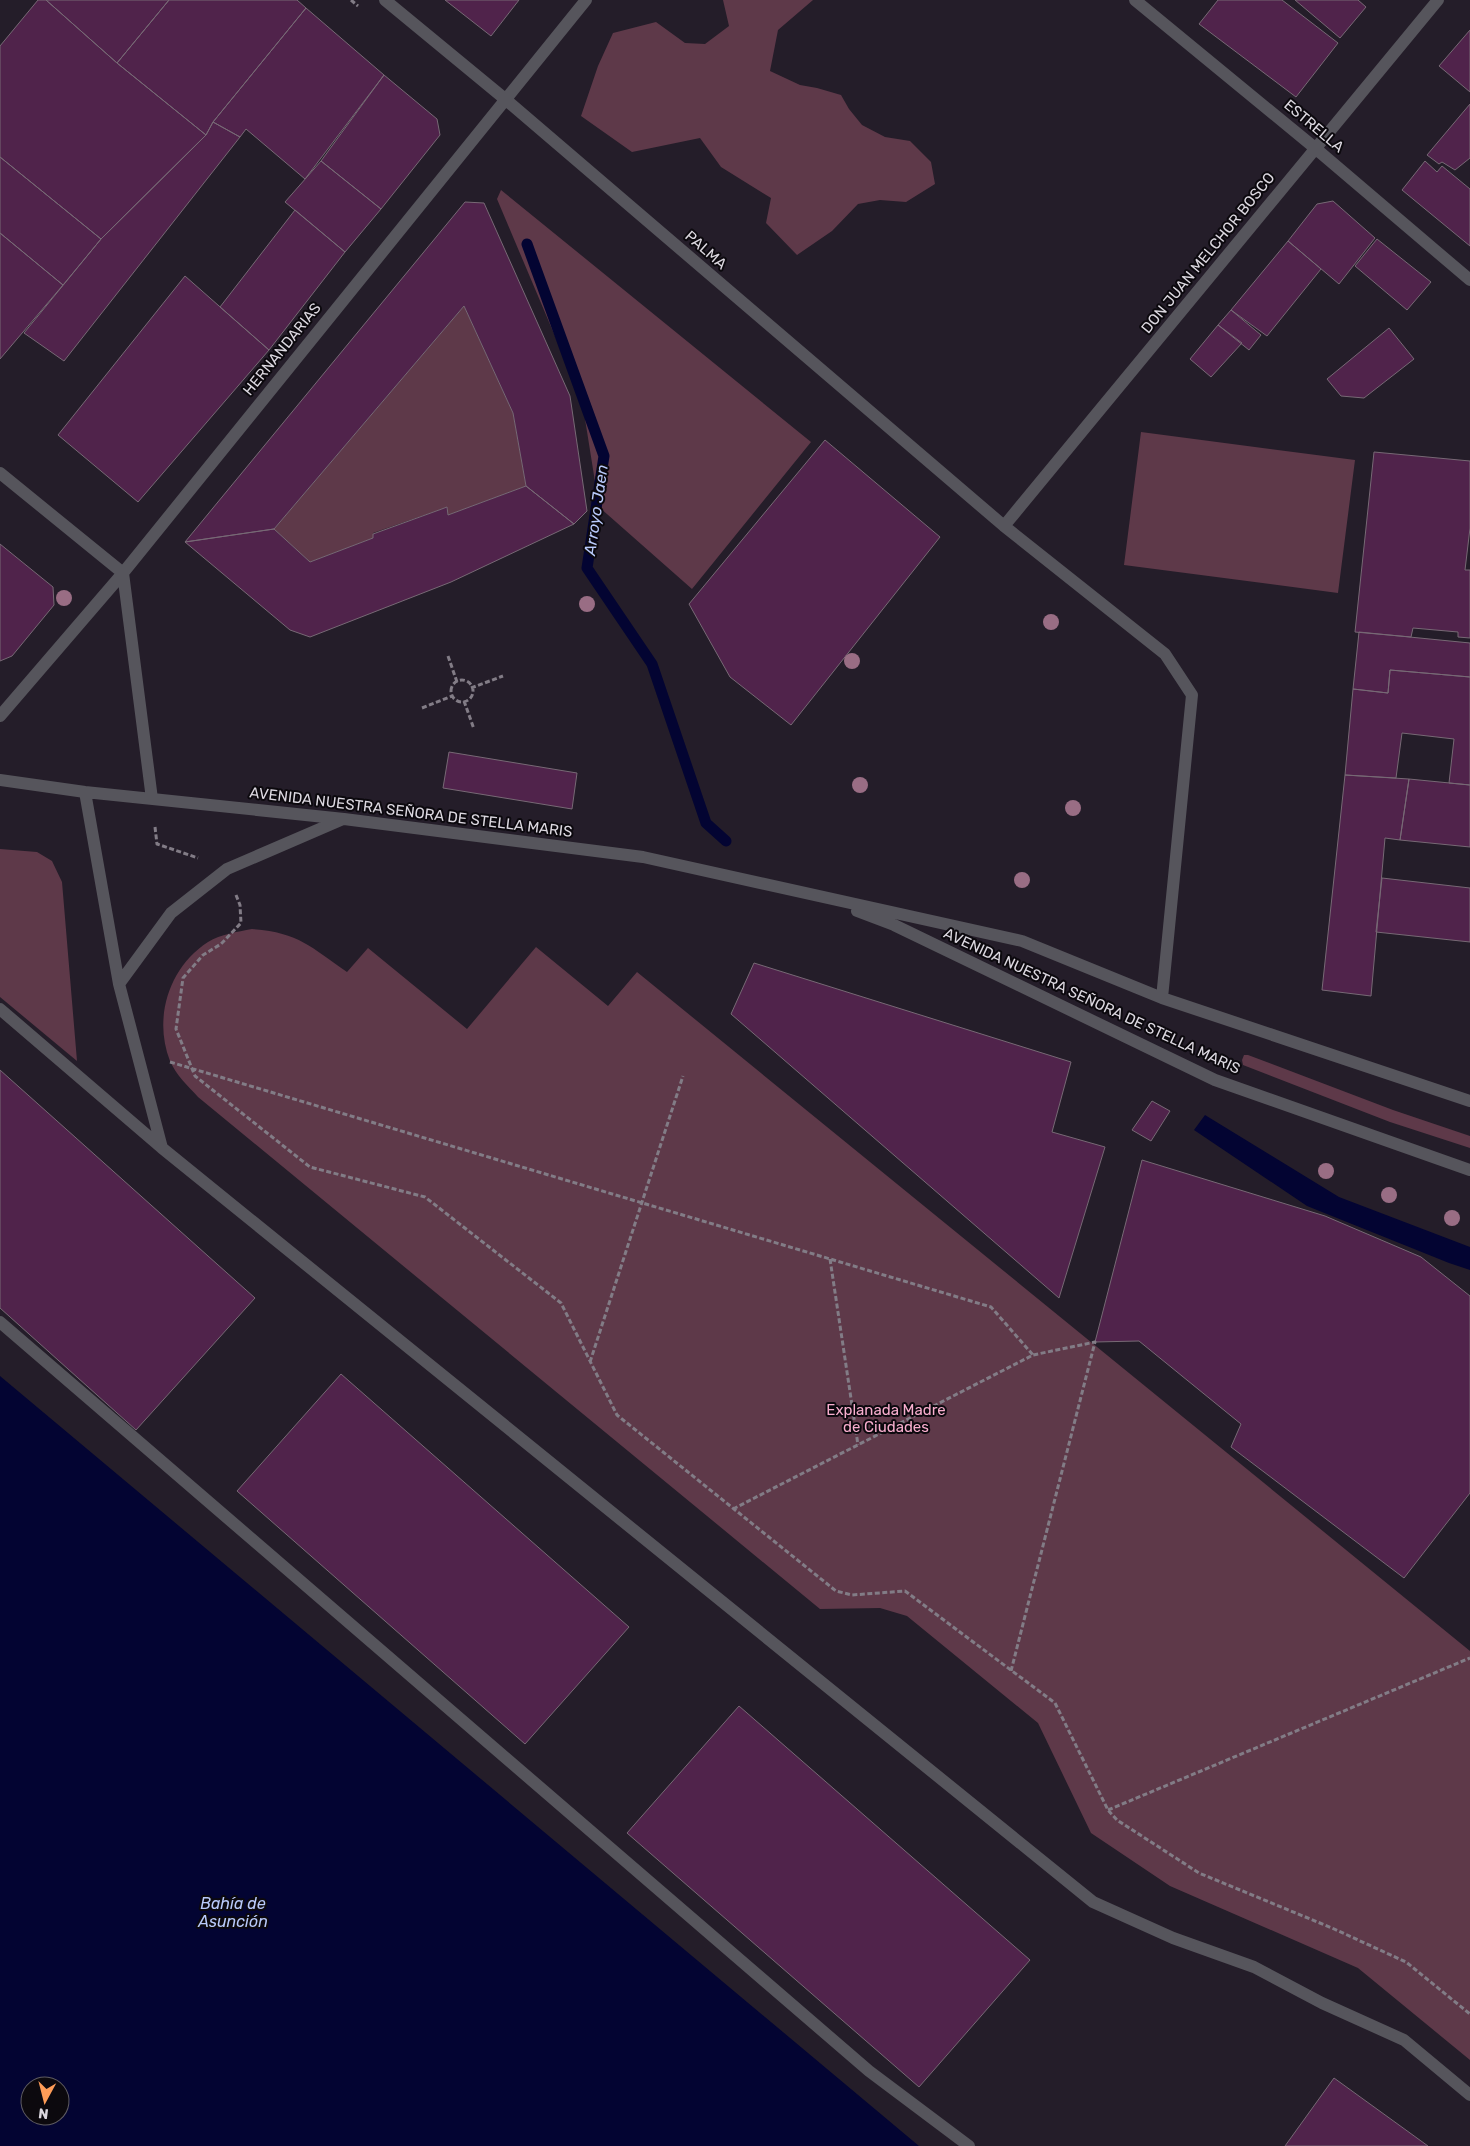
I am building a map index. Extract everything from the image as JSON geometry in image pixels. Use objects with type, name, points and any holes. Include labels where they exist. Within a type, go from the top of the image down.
[{"type":"street","name":"PALMA","points":[[385,0],[505,99],[1004,526],[1165,654],[1192,695],[1162,998]]},
{"type":"street","name":"HERNANDARIAS","points":[[0,716],[123,573],[586,0]]},
{"type":"street","name":"ESTRELLA","points":[[1135,0],[1315,148],[1470,280]]},
{"type":"street","name":"DON JUAN MELCHOR BOSCO","points":[[1004,526],[1438,0]]},
{"type":"street","points":[[0,473],[123,573],[152,799]]},
{"type":"street","name":"AVENIDA NUESTRA SEÑORA DE STELLA MARIS","points":[[0,780],[85,792],[344,819],[643,857],[1022,941],[1162,998],[1470,1101]]},
{"type":"street","points":[[85,792],[119,984],[162,1148]]},
{"type":"street","points":[[119,984],[171,913],[228,869],[344,819]]},
{"type":"street","name":"AVENIDA NUESTRA SEÑORA DE STELLA MARIS","points":[[815,895],[894,925],[1215,1080],[1470,1170]]},
{"type":"street","points":[[0,1009],[162,1148],[1094,1902],[1173,1938],[1254,1967],[1322,2003],[1404,2040],[1470,2095]]},
{"type":"street","points":[[0,1322],[868,2071],[969,2146]]},
{"type":"path","points":[[448,656],[457,682]]},
{"type":"path","points":[[471,688],[503,676]]},
{"type":"path","points":[[457,682],[467,682],[471,688],[470,698],[464,701],[457,701],[452,696],[452,687],[457,682]]},
{"type":"path","points":[[422,708],[452,696]]},
{"type":"path","points":[[464,701],[474,728]]},
{"type":"path","points":[[152,799],[156,844],[228,869],[240,905],[241,922],[221,944],[203,955],[192,965],[183,978],[176,1029],[196,1076],[310,1167],[426,1197],[560,1302],[617,1415],[836,1591],[852,1595],[905,1591],[1055,1703],[1108,1810],[1117,1820],[1198,1873],[1332,1928],[1406,1962],[1470,2014]]},
{"type":"path","points":[[170,1062],[991,1307],[1033,1355]]},
{"type":"path","points":[[590,1363],[683,1076]]},
{"type":"path","points":[[830,1259],[858,1445]]},
{"type":"path","points":[[733,1509],[1033,1355],[1095,1342],[1011,1671]]},
{"type":"path","points":[[1108,1810],[1470,1658]]},
{"type":"green space","points":[[723,0],[813,0],[778,30],[770,71],[800,85],[841,95],[862,125],[885,137],[910,141],[931,162],[935,184],[906,202],[880,200],[858,204],[832,231],[797,255],[766,223],[771,198],[721,167],[700,138],[632,152],[581,116],[598,66],[613,33],[656,22],[685,43],[705,44],[729,26]]},
{"type":"green space","points":[[501,190],[811,442],[692,589],[599,507],[582,400],[497,199]]},
{"type":"green space","points":[[464,306],[513,413],[526,486],[448,515],[447,507],[373,533],[373,538],[310,562],[274,529]]},
{"type":"green space","points":[[1141,432],[1355,460],[1338,593],[1124,565]]},
{"type":"green space","points":[[0,849],[37,852],[52,861],[62,882],[77,1061],[0,997]]},
{"type":"green space","name":"Explanada Madre de Ciudades","points":[[252,929],[281,933],[293,937],[313,948],[347,972],[368,948],[467,1029],[536,947],[608,1006],[637,972],[1470,1651],[1470,2060],[1358,1968],[1170,1886],[1091,1833],[1038,1723],[907,1616],[880,1608],[820,1609],[198,1097],[176,1071],[170,1061],[165,1045],[164,1011],[168,995],[174,979],[183,965],[208,942],[218,937]]},
{"type":"green space","points":[[1244,1055],[1393,1110],[1470,1136],[1470,1148],[1390,1122],[1243,1065]]},
{"type":"water","points":[[1205,1115],[1339,1197],[1470,1247],[1470,1270],[1307,1206],[1194,1130]]},
{"type":"water","name":"Bahía de Asunción","points":[[0,1376],[919,2146],[0,2146]]},
{"type":"building","points":[[38,0],[46,0],[117,63],[206,135],[101,239],[0,157],[0,46]]},
{"type":"building","points":[[46,0],[169,0],[117,63]]},
{"type":"building","points":[[169,0],[297,0],[306,8],[213,122],[206,135],[117,63]]},
{"type":"building","points":[[445,0],[519,0],[491,36]]},
{"type":"building","points":[[1218,0],[1282,0],[1338,43],[1296,97],[1199,24]]},
{"type":"building","points":[[1295,0],[1358,0],[1366,7],[1340,38]]},
{"type":"building","points":[[306,8],[384,75],[305,179],[246,129],[240,137],[213,122]]},
{"type":"building","points":[[1470,30],[1470,92],[1439,66]]},
{"type":"building","points":[[384,75],[437,119],[440,135],[381,209],[321,161]]},
{"type":"building","points":[[1470,104],[1470,158],[1455,170],[1442,162],[1439,164],[1427,155]]},
{"type":"building","points":[[213,122],[240,137],[64,361],[24,333],[101,239],[206,135]]},
{"type":"building","points":[[0,157],[101,239],[63,285],[0,233]]},
{"type":"building","points":[[321,161],[381,209],[345,252],[285,202]]},
{"type":"building","points":[[1425,161],[1437,172],[1442,166],[1470,189],[1470,246],[1402,190]]},
{"type":"building","points":[[1333,201],[1375,238],[1339,284],[1288,241],[1317,204]]},
{"type":"building","points":[[465,202],[484,203],[570,396],[587,511],[574,524],[526,486],[513,413],[464,306],[274,529],[185,542]]},
{"type":"building","points":[[295,210],[345,252],[269,350],[220,307]]},
{"type":"building","points":[[0,233],[63,285],[0,359]]},
{"type":"building","points":[[1377,239],[1431,282],[1407,310],[1355,266]]},
{"type":"building","points":[[1288,241],[1321,269],[1267,336],[1231,310]]},
{"type":"building","points":[[185,276],[269,350],[138,502],[58,435]]},
{"type":"building","points":[[1231,310],[1261,335],[1249,350],[1218,325]]},
{"type":"building","points":[[1218,325],[1242,343],[1211,377],[1190,359]]},
{"type":"building","points":[[1389,328],[1414,359],[1364,398],[1341,396],[1327,379]]},
{"type":"building","points":[[825,440],[940,537],[791,725],[730,677],[689,604]]},
{"type":"building","points":[[1374,452],[1470,461],[1470,528],[1465,570],[1470,570],[1470,638],[1458,637],[1458,632],[1413,628],[1411,637],[1355,632]]},
{"type":"building","points":[[526,486],[574,524],[451,582],[310,637],[290,630],[185,542],[274,529],[310,562],[373,538],[373,534],[447,507],[448,515]]},
{"type":"building","points":[[0,544],[53,587],[54,605],[12,656],[0,661]]},
{"type":"building","points":[[1359,632],[1470,643],[1470,677],[1390,670],[1388,693],[1353,689]]},
{"type":"building","points":[[1390,670],[1470,677],[1470,785],[1449,783],[1454,739],[1402,733],[1396,778],[1345,775],[1353,689],[1388,693]]},
{"type":"building","points":[[449,752],[577,773],[572,809],[443,788]]},
{"type":"building","points":[[1345,775],[1409,779],[1400,840],[1385,838],[1371,996],[1322,990]]},
{"type":"building","points":[[1409,779],[1470,785],[1470,847],[1400,840]]},
{"type":"building","points":[[1382,878],[1470,888],[1470,942],[1376,932]]},
{"type":"building","points":[[754,963],[1071,1062],[1052,1132],[1105,1147],[1059,1298],[731,1014]]},
{"type":"building","points":[[0,1070],[255,1298],[136,1430],[0,1308]]},
{"type":"building","points":[[1152,1101],[1170,1111],[1151,1141],[1132,1130]]},
{"type":"building","points":[[1142,1160],[1325,1216],[1421,1257],[1470,1296],[1470,1493],[1404,1578],[1231,1447],[1241,1424],[1139,1341],[1095,1342]]},
{"type":"building","points":[[341,1374],[629,1627],[525,1744],[237,1491]]},
{"type":"building","points":[[739,1706],[1030,1960],[919,2087],[627,1833]]},
{"type":"building","points":[[1334,2078],[1428,2146],[1285,2146]]},
{"type":"waterway","name":"Arroyo Jaen","points":[[527,244],[604,456],[587,568],[652,664],[706,823],[726,841]]}]
